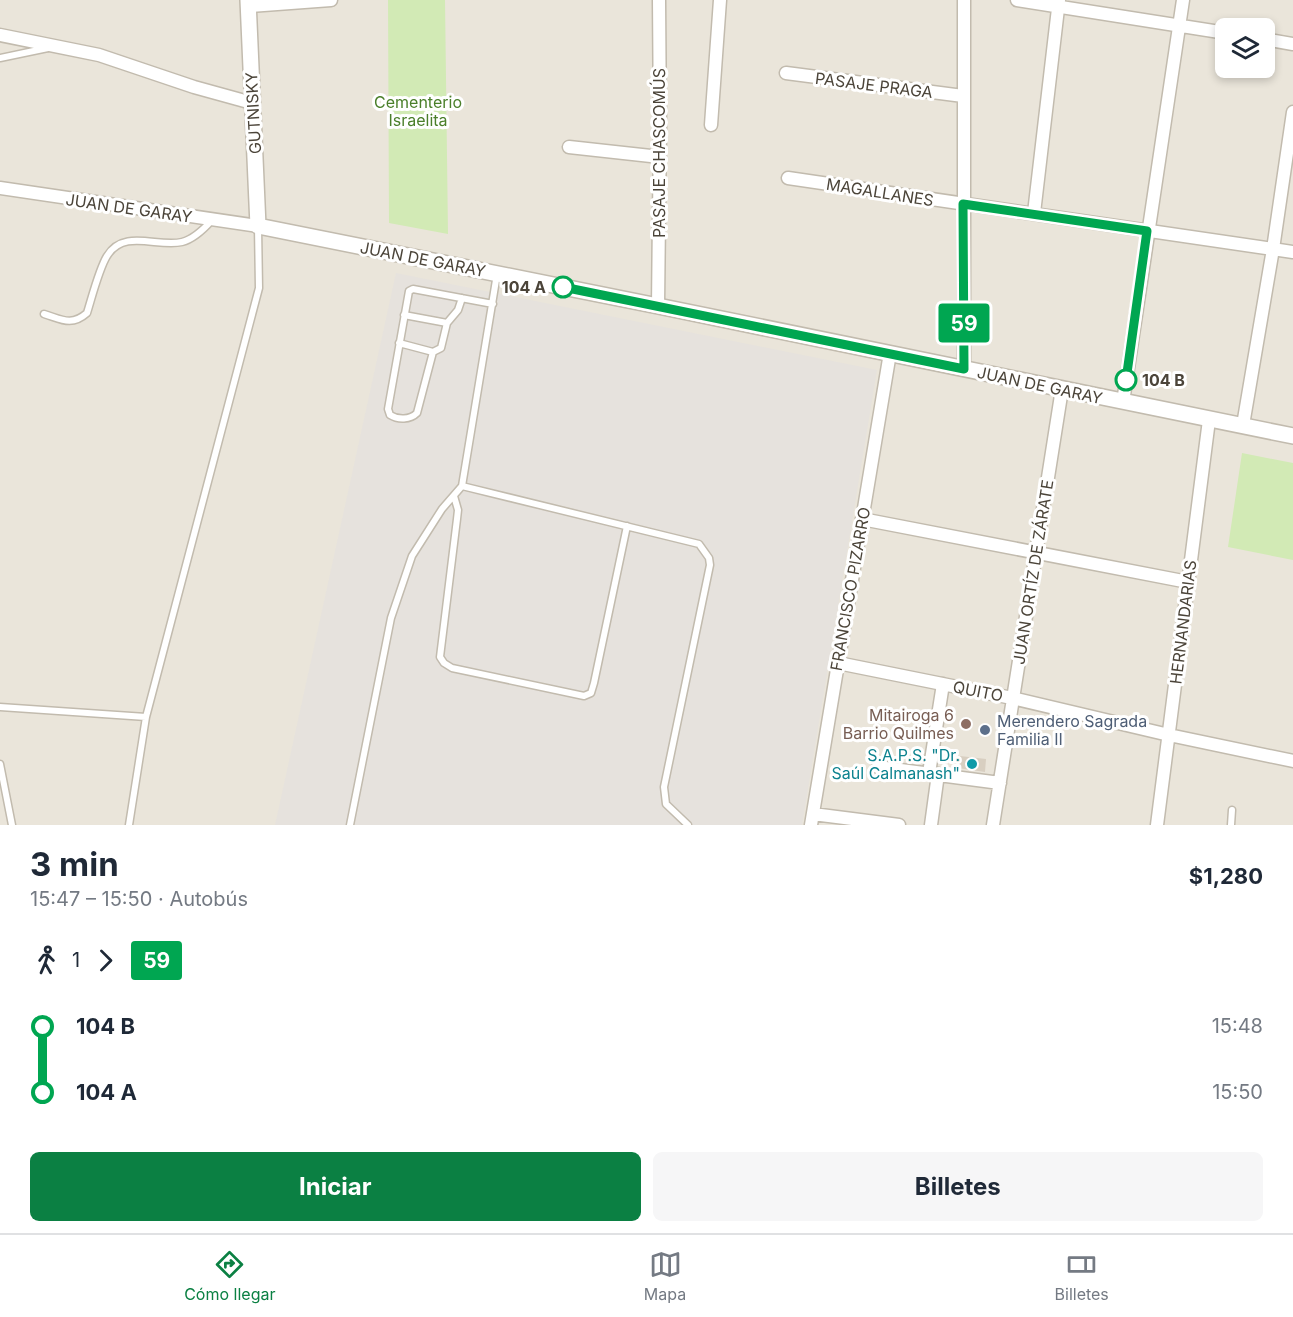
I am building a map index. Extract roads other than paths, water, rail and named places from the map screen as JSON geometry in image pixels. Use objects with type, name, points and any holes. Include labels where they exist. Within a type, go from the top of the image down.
[{"type":"street","points":[[248,3],[332,0]]},
{"type":"street","name":"PASAJE CHASCOMÚS","points":[[658,0],[660,157],[658,306]]},
{"type":"street","points":[[711,125],[720,0]]},
{"type":"street","points":[[964,0],[964,369]]},
{"type":"street","points":[[1017,0],[1058,3],[1215,31]]},
{"type":"street","points":[[1123,402],[1183,0]]},
{"type":"street","name":"GUTNISKY","points":[[248,3],[258,226]]},
{"type":"street","points":[[1034,213],[1058,3]]},
{"type":"street","points":[[0,35],[99,55],[194,87],[252,103]]},
{"type":"street","points":[[1275,41],[1293,44]]},
{"type":"street","name":"PASAJE PRAGA","points":[[786,73],[963,96]]},
{"type":"street","points":[[1243,425],[1273,249],[1293,112]]},
{"type":"street","points":[[569,147],[660,157]]},
{"type":"street","name":"MAGALLANES","points":[[788,178],[1293,252]]},
{"type":"street","name":"JUAN DE GARAY","points":[[0,188],[258,226],[1293,436]]},
{"type":"street","name":"FRANCISCO PIZARRO","points":[[812,820],[890,353]]},
{"type":"street","name":"JUAN ORTÍZ DE ZÁRATE","points":[[993,825],[1062,389]]},
{"type":"street","name":"HERNANDARIAS","points":[[1157,825],[1209,420]]},
{"type":"street","points":[[862,519],[1188,582]]},
{"type":"street","name":"QUITO","points":[[838,663],[1012,698],[1169,735],[1293,760]]},
{"type":"street","points":[[931,825],[943,684]]},
{"type":"street","points":[[878,767],[1000,783]]},
{"type":"street","points":[[812,820],[899,825]]},
{"type":"lane","points":[[0,58],[60,46]]},
{"type":"lane","points":[[44,314],[70,322],[79,320],[87,313],[107,255],[116,247],[126,242],[138,241],[181,242],[204,229],[212,220]]},
{"type":"lane","points":[[129,825],[146,717],[259,288],[258,226]]},
{"type":"lane","points":[[350,825],[392,618],[412,556],[442,509],[462,486],[498,274]]},
{"type":"lane","points":[[433,352],[417,413],[408,418],[395,418],[390,415],[388,409],[407,295],[413,289],[493,304]]},
{"type":"lane","points":[[399,344],[433,352],[438,351],[441,348],[447,323],[458,310],[462,298]]},
{"type":"lane","points":[[404,315],[447,323]]},
{"type":"lane","points":[[462,486],[699,544],[709,558],[710,565],[664,787],[666,804],[688,825]]},
{"type":"lane","points":[[454,496],[458,510],[440,657],[452,668],[584,696],[591,693],[594,683],[627,526]]},
{"type":"lane","points":[[0,707],[146,717]]},
{"type":"lane","points":[[0,764],[12,825]]},
{"type":"lane","points":[[1231,825],[1232,810]]},
{"type":"place","name":"104 A","points":[[563,287]]},
{"type":"place","name":"104 B","points":[[1126,380]]},
{"type":"place","name":"Mitairoga 6 Barrio Quilmes","points":[[966,724]]},
{"type":"place","name":"Merendero Sagrada Familia II","points":[[985,730]]},
{"type":"place","name":"S.A.P.S. \"Dr. Saúl Calmanash\"","points":[[972,764]]},
{"type":"park label","name":"Cementerio Israelita","points":[[418,111]]}]
